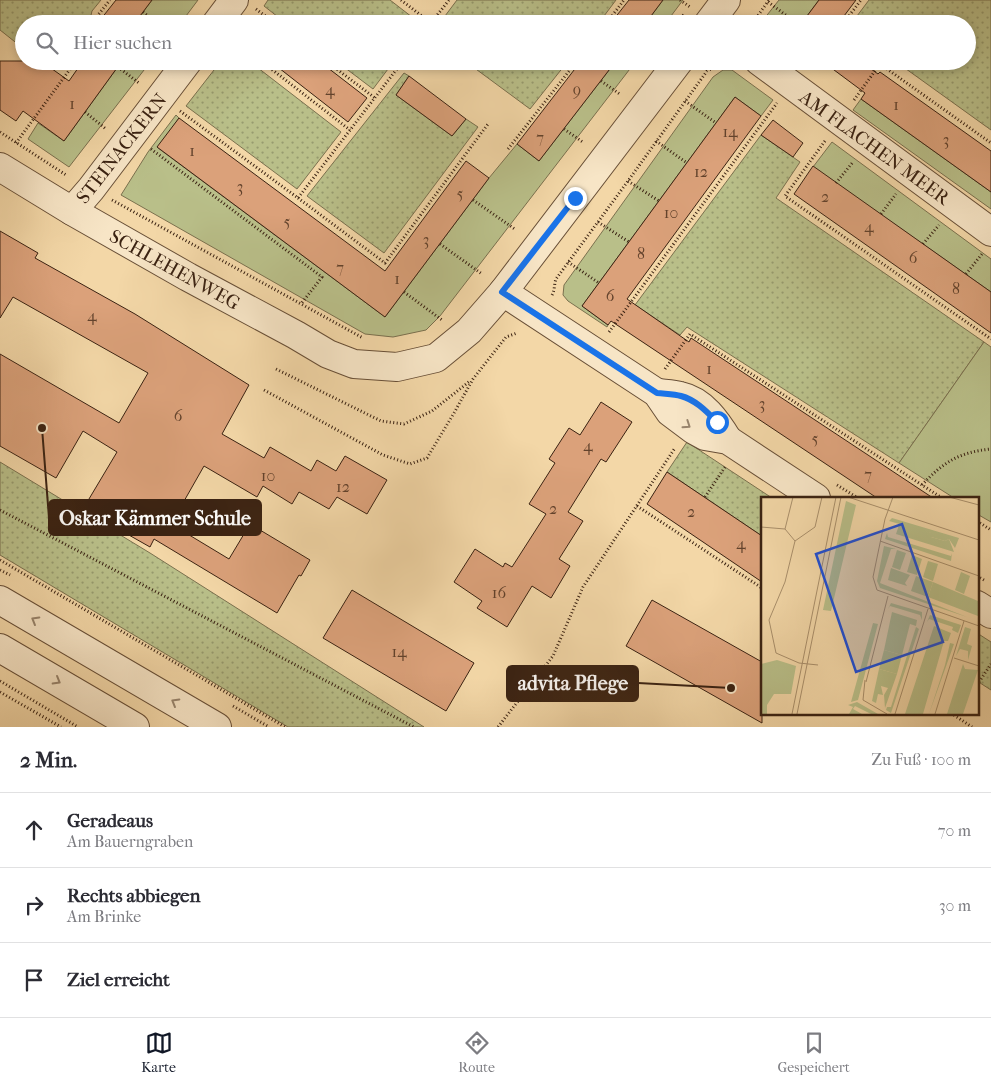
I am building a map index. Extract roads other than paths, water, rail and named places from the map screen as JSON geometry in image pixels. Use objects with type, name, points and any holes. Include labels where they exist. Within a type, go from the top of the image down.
[{"type":"street","points":[[699,15],[726,0]]},
{"type":"street","points":[[228,15],[244,3]]},
{"type":"street","name":"STEINACKERN","points":[[72,211],[91,189],[181,70]]},
{"type":"street","name":"SCHLEHENWEG","points":[[5,159],[72,211],[328,354],[354,364],[397,367],[436,358],[469,331],[502,292],[673,70]]},
{"type":"street","name":"AM FLACHEN MEER","points":[[770,70],[988,241]]},
{"type":"street","points":[[502,292],[538,316],[691,400],[706,410],[717,422],[728,440],[814,497]]},
{"type":"street","points":[[0,600],[217,727]]},
{"type":"street","points":[[978,606],[991,614]]},
{"type":"street","points":[[0,648],[135,727]]},
{"type":"place","name":"Oskar Kämmer Schule","points":[[42,428]]},
{"type":"place","name":"advita Pflege","points":[[731,688]]}]
